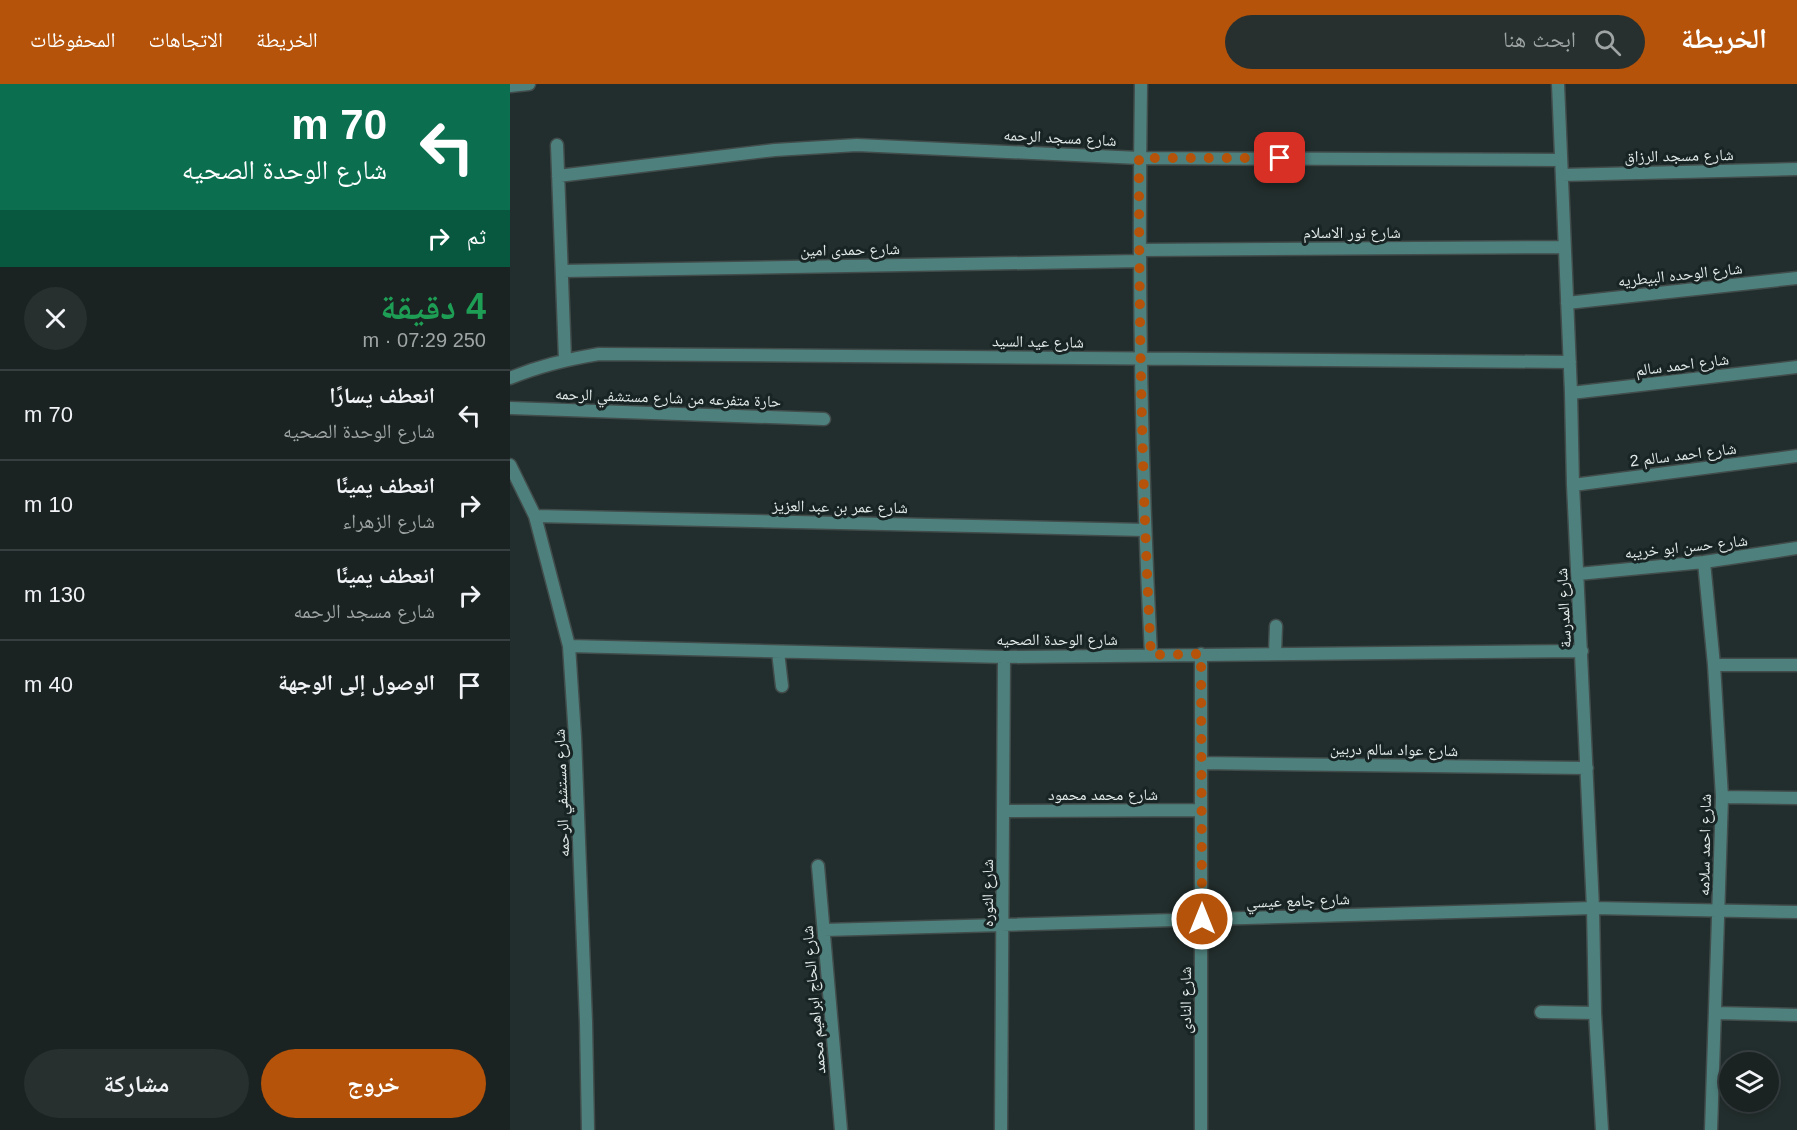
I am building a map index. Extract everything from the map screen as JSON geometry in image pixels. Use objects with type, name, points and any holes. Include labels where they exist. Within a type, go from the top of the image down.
[{"type":"street","points":[[510,86],[529,84]]},
{"type":"street","points":[[1141,84],[1140,358],[1144,530],[1151,655]]},
{"type":"street","name":"شارع المدرسة","points":[[1558,84],[1573,485],[1593,908],[1595,1013],[1602,1130]]},
{"type":"street","points":[[557,145],[566,359]]},
{"type":"street","name":"شارع مسجد الرحمه","points":[[558,176],[775,150],[857,145],[1139,158],[1561,160]]},
{"type":"street","name":"شارع مسجد الرزاق","points":[[1562,175],[1797,169]]},
{"type":"street","name":"شارع نور الاسلام","points":[[1140,256],[1565,247]]},
{"type":"street","name":"شارع حمدى امين","points":[[562,271],[1140,256]]},
{"type":"street","name":"شارع الوحده البيطريه","points":[[1567,303],[1797,278]]},
{"type":"street","name":"شارع عيد السيد","points":[[510,378],[566,359],[599,354],[1570,362]]},
{"type":"street","name":"شارع احمد سالم","points":[[1571,393],[1797,367]]},
{"type":"street","name":"حارة متفرعه من شارع مستشفي الرحمه","points":[[510,408],[824,419]]},
{"type":"street","name":"شارع احمد سالم 2","points":[[1573,485],[1797,456]]},
{"type":"street","name":"شارع مستشفي الرحمه","points":[[510,465],[534,516],[569,646],[575,737],[588,1130]]},
{"type":"street","name":"شارع عمر بن عبد العزيز","points":[[534,516],[1144,530]]},
{"type":"street","name":"شارع حسن ابو خريبه","points":[[1578,574],[1704,562],[1797,548]]},
{"type":"street","name":"شارع احمد سلامه","points":[[1704,562],[1714,665],[1722,797],[1711,1130]]},
{"type":"street","points":[[1275,653],[1276,626]]},
{"type":"street","name":"شارع الوحدة الصحيه","points":[[569,646],[1004,657],[1582,651]]},
{"type":"street","points":[[778,652],[782,686]]},
{"type":"street","name":"شارع النادى","points":[[1201,654],[1201,1130]]},
{"type":"street","name":"شارع الثوره","points":[[1001,1130],[1004,657]]},
{"type":"street","points":[[1714,665],[1797,665]]},
{"type":"street","name":"شارع عواد سالم دربين","points":[[1201,763],[1587,768]]},
{"type":"street","points":[[1722,797],[1797,798]]},
{"type":"street","name":"شارع محمد محمود","points":[[1004,811],[1201,810]]},
{"type":"street","name":"شارع الحاج ابراهيم محمد","points":[[818,866],[842,1130]]},
{"type":"street","name":"شارع جامع عيسي","points":[[824,930],[1593,908],[1797,912]]},
{"type":"street","points":[[1541,1012],[1595,1013]]},
{"type":"street","points":[[1715,1013],[1797,1015]]},
{"type":"route","points":[[1202,919],[1201,654],[1151,655],[1144,530],[1139,158],[1280,158]]}]
